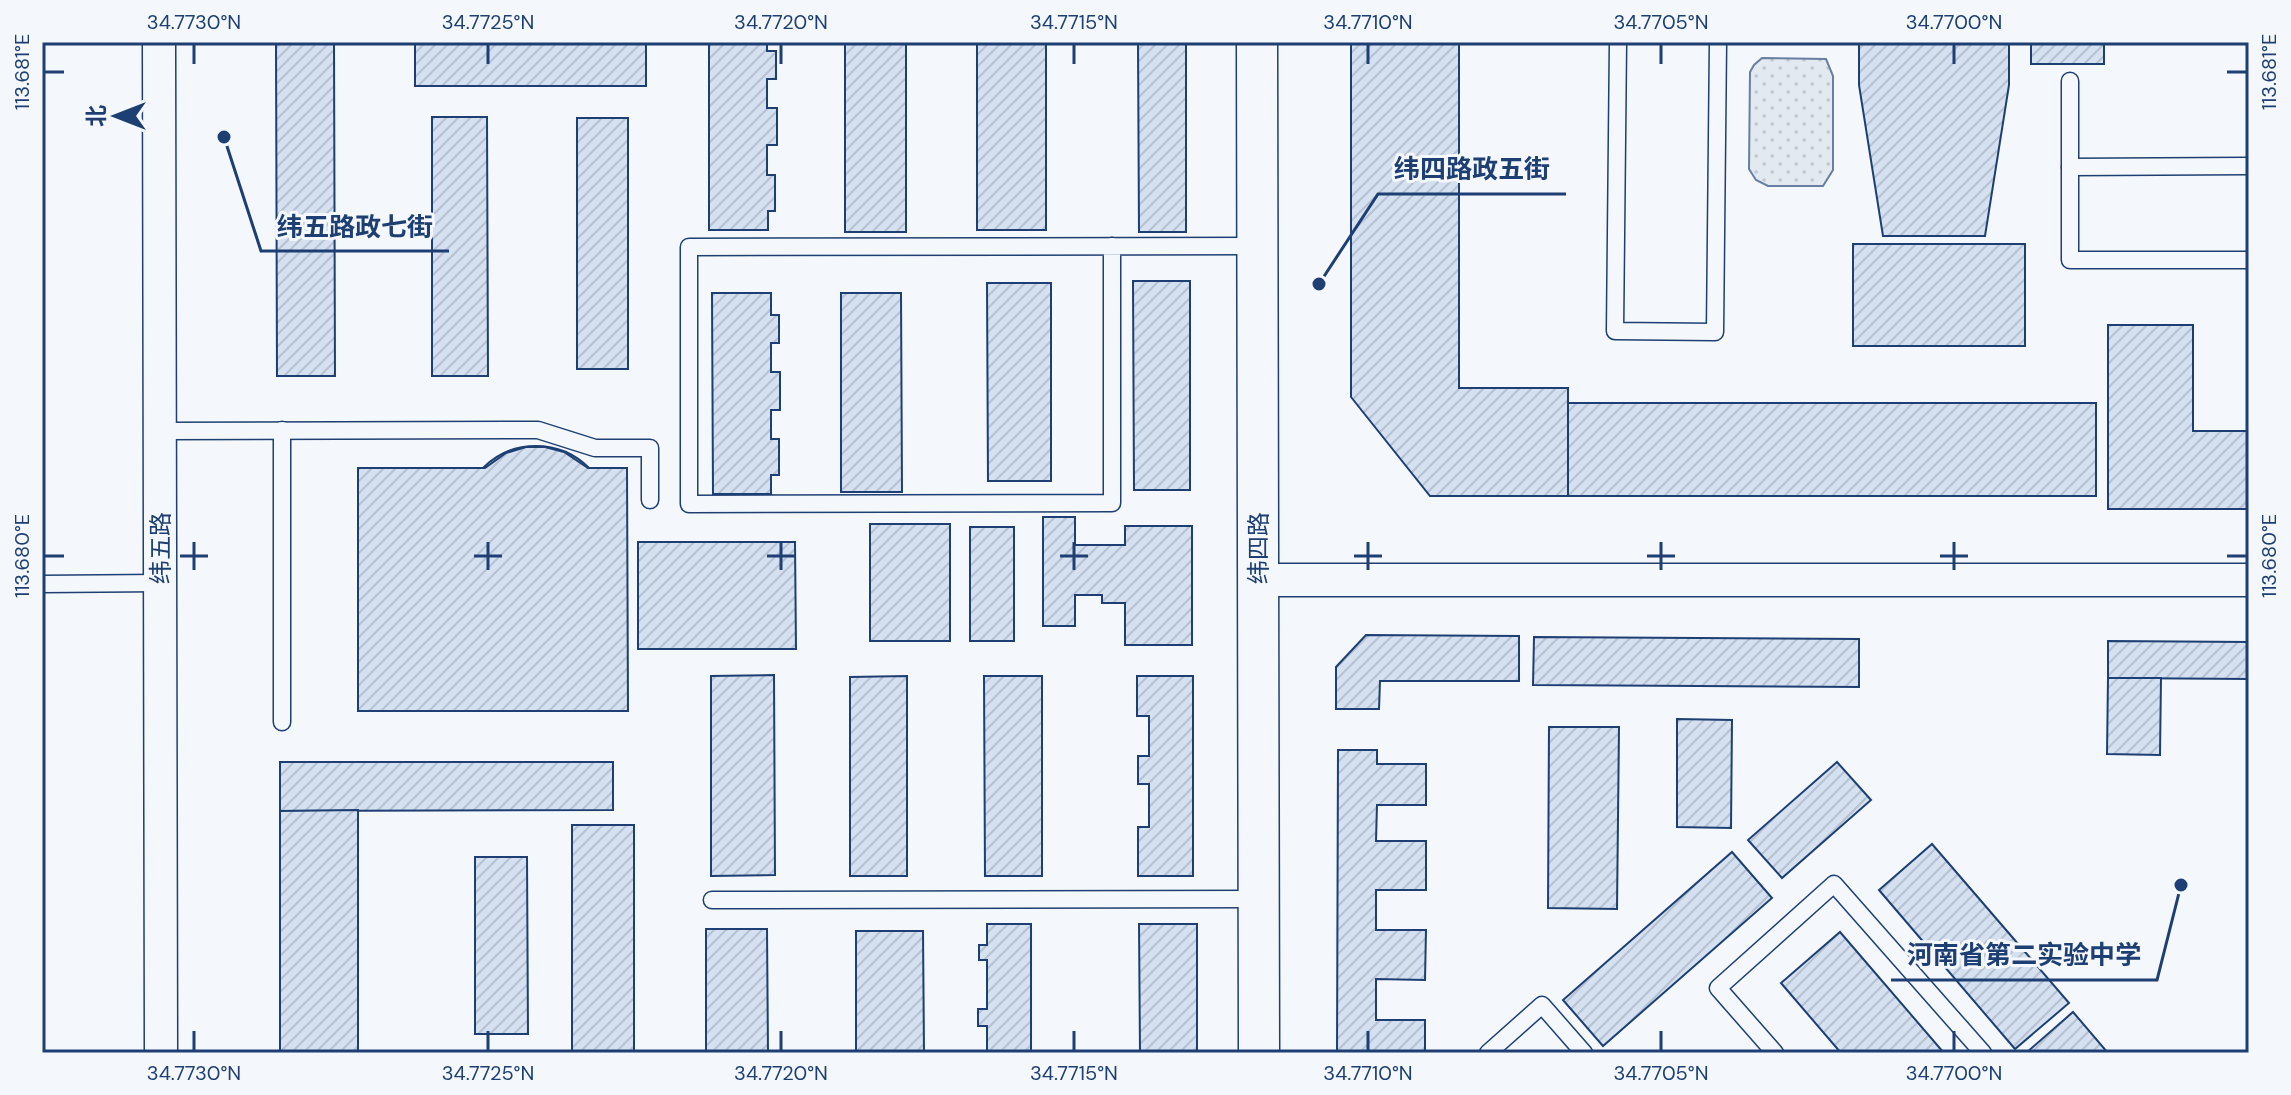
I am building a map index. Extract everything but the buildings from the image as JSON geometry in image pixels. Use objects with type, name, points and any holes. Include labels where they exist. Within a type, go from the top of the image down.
[{"type":"street","name":"纬五路","points":[[159,42],[161,1053]]},
{"type":"street","name":"纬四路","points":[[1257,42],[1259,1053]]},
{"type":"street","points":[[1258,580],[2249,580]]},
{"type":"lane","points":[[1618,42],[1615,331],[1715,332],[1718,42]]},
{"type":"lane","points":[[2070,81],[2070,260],[2249,260]]},
{"type":"lane","points":[[2070,167],[2249,166]]},
{"type":"lane","points":[[1112,246],[1112,503],[689,504],[689,247],[1112,246],[1258,246]]},
{"type":"lane","points":[[282,430],[282,722]]},
{"type":"lane","points":[[160,431],[538,430],[595,448],[650,448],[650,500]]},
{"type":"lane","points":[[42,584],[160,583]]},
{"type":"lane","points":[[1775,1053],[1718,988],[1834,884],[1983,1053]]},
{"type":"lane","points":[[712,900],[1258,899]]},
{"type":"lane","points":[[1488,1053],[1542,1005],[1584,1053]]},
{"type":"shaded area","points":[[1762,58],[1826,59],[1833,76],[1833,170],[1823,186],[1768,186],[1756,180],[1749,169],[1750,72]]},
{"type":"place","name":"纬五路政七街","points":[[224,137]]},
{"type":"place","name":"纬四路政五街","points":[[1319,284]]},
{"type":"place","name":"河南省第二实验中学","points":[[2181,885]]}]
